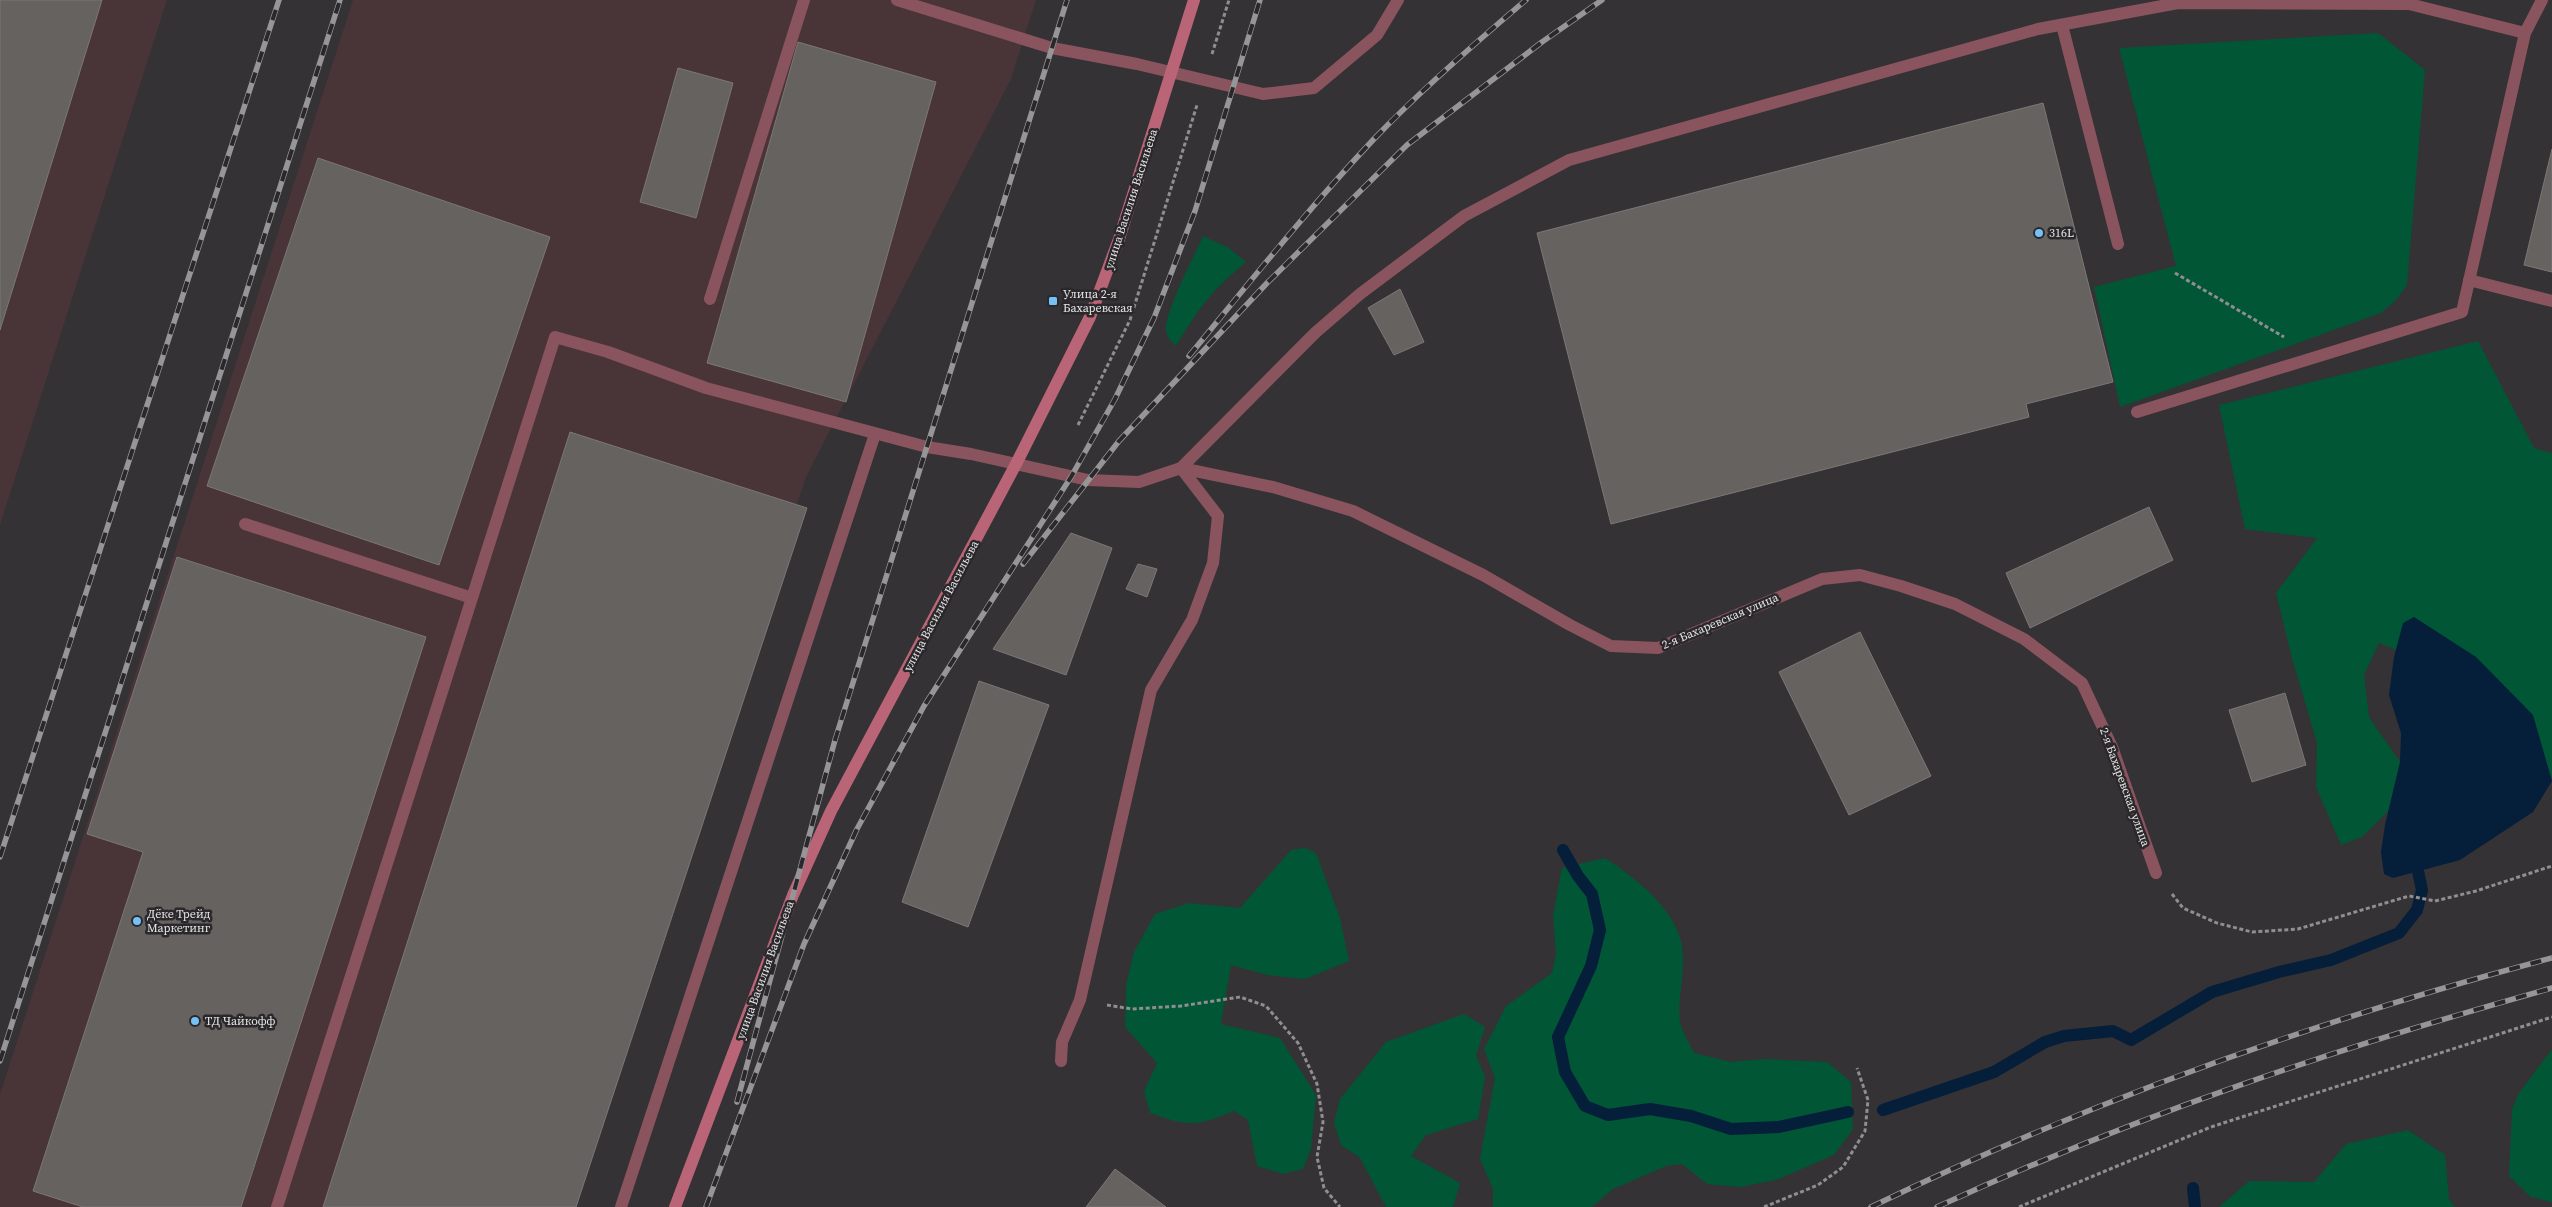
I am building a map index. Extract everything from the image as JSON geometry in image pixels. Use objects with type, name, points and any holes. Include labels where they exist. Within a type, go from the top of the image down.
[{"type":"main road","name":"улица Василия Васильева","points":[[675,1207],[793,895],[831,811],[1016,464],[1090,317],[1119,240],[1194,0]]},
{"type":"lane","points":[[710,298],[804,0]]},
{"type":"lane","points":[[897,0],[1052,48],[1137,64],[1171,74],[1263,94],[1314,88],[1376,35],[1398,0]]},
{"type":"lane","points":[[2137,412],[2462,312],[2525,33],[2542,0]]},
{"type":"lane","points":[[277,1207],[556,337],[608,352],[706,388],[875,434],[927,447],[971,454],[1088,480],[1123,483],[1158,477],[1181,468],[1314,333],[1360,294],[1464,216],[1569,160],[2038,29],[2178,3],[2409,4],[2525,33]]},
{"type":"lane","points":[[2062,25],[2118,244]]},
{"type":"lane","points":[[2469,280],[2552,301]]},
{"type":"lane","points":[[621,1207],[875,434]]},
{"type":"lane","points":[[1061,1061],[1062,1042],[1080,1000],[1151,690],[1192,620],[1213,564],[1218,516],[1181,468]]},
{"type":"lane","name":"2-я Бахаревская улица","points":[[1181,468],[1274,487],[1353,511],[1483,574],[1570,625],[1611,646],[1658,648],[1822,579],[1860,575],[1955,604],[2024,639],[2082,683],[2112,747],[2156,874]]},
{"type":"lane","points":[[244,524],[472,598]]},
{"type":"path","points":[[1078,425],[1130,320],[1229,0]]},
{"type":"path","points":[[2175,274],[2317,356]]},
{"type":"path","points":[[2156,874],[2183,908],[2218,923],[2252,932],[2298,929],[2409,896],[2435,901],[2476,891],[2552,866]]},
{"type":"path","points":[[1080,1000],[1132,1010],[1181,1006],[1240,997],[1266,1006],[1298,1043],[1317,1084],[1323,1122],[1317,1158],[1324,1188],[1340,1207]]},
{"type":"path","points":[[2019,1207],[2211,1126],[2552,1017]]},
{"type":"path","points":[[1764,1207],[1818,1185],[1843,1167],[1865,1131],[1868,1100],[1857,1068]]},
{"type":"shaded area","points":[[0,0],[167,0],[0,525]]},
{"type":"shaded area","points":[[353,0],[1036,0],[1011,79],[806,477],[635,996],[562,1207],[0,1207],[0,1094]]},
{"type":"green space","points":[[2378,33],[2425,70],[2407,285],[2397,299],[2381,313],[2120,407],[2094,287],[2176,266],[2119,48]]},
{"type":"green space","points":[[1203,236],[1229,248],[1246,262],[1206,301],[1176,346],[1167,335],[1167,322],[1175,298]]},
{"type":"green space","points":[[2478,341],[2534,448],[2552,453],[2552,778],[2427,662],[2379,643],[2364,675],[2369,717],[2400,762],[2418,781],[2362,837],[2341,845],[2316,787],[2317,743],[2292,658],[2276,593],[2317,538],[2245,529],[2219,405]]},
{"type":"green space","points":[[1305,848],[1316,853],[1340,918],[1349,961],[1305,979],[1267,975],[1231,965],[1221,1024],[1280,1038],[1316,1095],[1311,1149],[1303,1169],[1283,1174],[1257,1166],[1248,1120],[1234,1111],[1211,1120],[1193,1123],[1174,1121],[1150,1113],[1144,1091],[1157,1063],[1125,1027],[1126,985],[1134,952],[1155,914],[1189,903],[1240,908],[1291,850]]},
{"type":"green space","points":[[1605,858],[1639,883],[1661,904],[1676,928],[1683,951],[1680,1022],[1694,1053],[1731,1062],[1764,1059],[1827,1062],[1851,1082],[1853,1129],[1834,1155],[1776,1180],[1740,1187],[1707,1184],[1682,1164],[1666,1166],[1613,1189],[1592,1207],[1493,1207],[1493,1189],[1480,1159],[1495,1078],[1484,1049],[1506,1006],[1552,973],[1556,954],[1553,916],[1562,868]]},
{"type":"green space","points":[[1464,1014],[1485,1027],[1476,1056],[1485,1076],[1478,1119],[1426,1135],[1411,1156],[1460,1183],[1453,1207],[1386,1207],[1360,1158],[1341,1145],[1334,1123],[1340,1099],[1386,1042]]},
{"type":"green space","points":[[2552,1049],[2552,1202],[2531,1197],[2509,1176],[2512,1109],[2519,1093]]},
{"type":"green space","points":[[2408,1130],[2445,1155],[2449,1199],[2455,1207],[2219,1207],[2249,1181],[2314,1182],[2346,1144]]},
{"type":"water","points":[[2414,617],[2476,657],[2533,715],[2552,781],[2533,812],[2460,860],[2393,878],[2384,874],[2381,852],[2385,825],[2400,762],[2401,733],[2389,695],[2394,657],[2403,623]]},
{"type":"building","points":[[0,0],[102,0],[0,330]]},
{"type":"building","points":[[798,42],[936,82],[846,402],[707,363]]},
{"type":"building","points":[[678,68],[733,83],[696,218],[640,202]]},
{"type":"building","points":[[2043,103],[2113,382],[2026,404],[2029,417],[1611,524],[1537,233]]},
{"type":"building","points":[[2552,149],[2552,272],[2524,265]]},
{"type":"building","points":[[318,158],[550,237],[439,565],[207,486]]},
{"type":"building","points":[[1400,289],[1424,342],[1394,355],[1368,308]]},
{"type":"building","points":[[570,432],[807,508],[576,1207],[323,1207]]},
{"type":"building","points":[[2149,507],[2173,560],[2030,628],[2006,573]]},
{"type":"building","points":[[1071,533],[1112,548],[1066,675],[993,649]]},
{"type":"building","name":"ТД Чайкофф","points":[[177,557],[426,637],[241,1207],[83,1207],[33,1191],[143,852],[87,834]]},
{"type":"building","points":[[1138,564],[1157,569],[1147,597],[1126,589]]},
{"type":"building","points":[[1860,632],[1931,776],[1849,815],[1779,672]]},
{"type":"building","points":[[979,681],[1049,705],[968,927],[902,902]]},
{"type":"building","points":[[2285,693],[2306,765],[2252,782],[2229,710]]},
{"type":"building","points":[[1115,1169],[1166,1207],[1086,1207]]},
{"type":"waterway","points":[[1563,850],[1578,876],[1592,894],[1600,930],[1591,966],[1558,1037],[1565,1072],[1585,1106],[1608,1115],[1650,1109],[1691,1116],[1731,1129],[1779,1127],[1848,1112]]},
{"type":"waterway","points":[[1883,1110],[1994,1072],[2045,1042],[2064,1036],[2113,1031],[2131,1040],[2212,992],[2279,972],[2331,960],[2399,933],[2417,910],[2422,890],[2418,871]]},
{"type":"waterway","points":[[2193,1188],[2195,1207]]},
{"type":"railway","points":[[0,857],[279,0]]},
{"type":"railway","points":[[0,1061],[340,0]]},
{"type":"railway","points":[[737,1102],[835,740],[1067,0]]},
{"type":"railway","points":[[706,1207],[804,944],[857,829],[924,706],[1071,477],[1115,399],[1154,318],[1195,211],[1260,0]]},
{"type":"railway","points":[[1189,356],[1302,219],[1373,140],[1448,68],[1526,0]]},
{"type":"railway","points":[[1023,564],[1119,441],[1267,283],[1407,145],[1542,42],[1602,0]]},
{"type":"railway","points":[[1871,1207],[1953,1168],[2037,1132],[2206,1066],[2377,1008],[2552,958]]},
{"type":"railway","points":[[1937,1207],[2088,1142],[2240,1085],[2395,1034],[2552,988]]},
{"type":"place","name":"316L","points":[[2039,233]]},
{"type":"place","name":"Улица 2-я Бахаревская","points":[[1053,301]]},
{"type":"place","name":"Дёке Трейд Маркетинг","points":[[137,921]]},
{"type":"place","name":"ТД Чайкофф","points":[[195,1021]]}]
